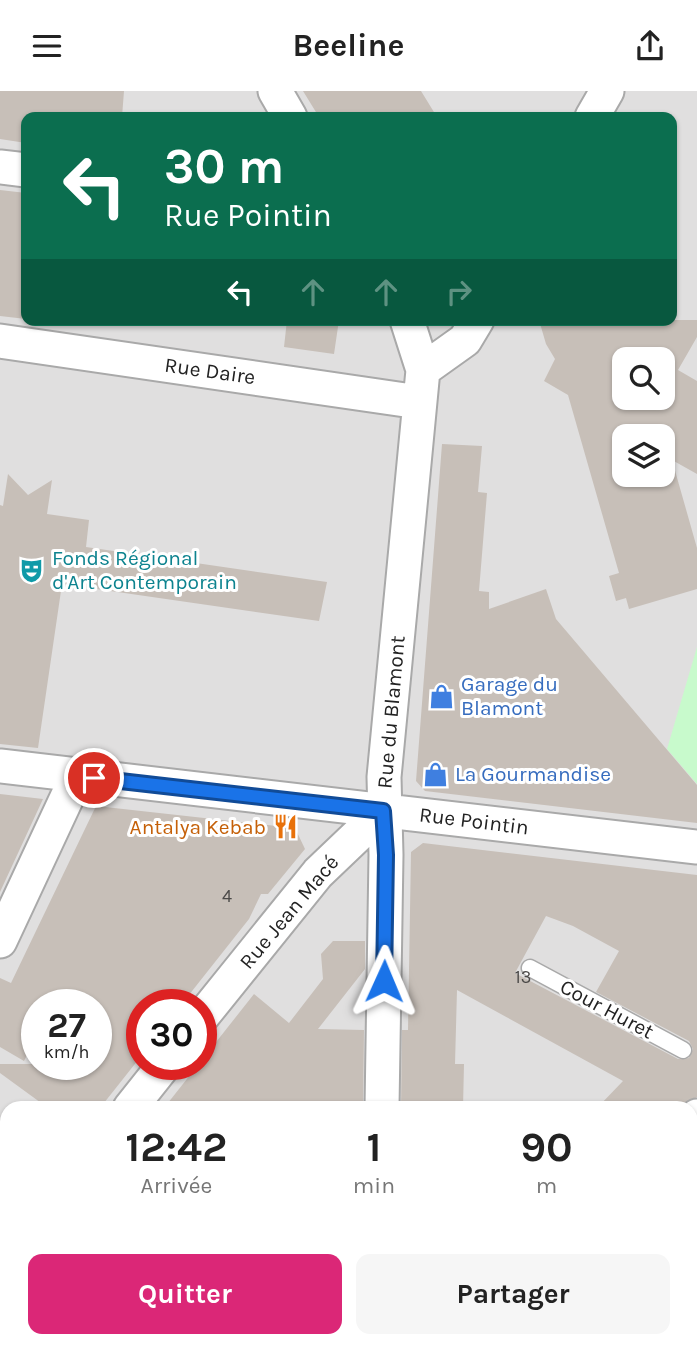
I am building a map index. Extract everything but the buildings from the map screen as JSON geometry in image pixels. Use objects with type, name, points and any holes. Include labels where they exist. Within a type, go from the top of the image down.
[{"type":"street","points":[[275,91],[287,112]]},
{"type":"street","points":[[595,112],[607,91]]},
{"type":"street","points":[[0,167],[21,169]]},
{"type":"street","name":"Rue du Blamont","points":[[382,1101],[386,855],[383,811],[421,386],[408,326]]},
{"type":"street","points":[[421,386],[465,340],[473,326]]},
{"type":"street","name":"Rue Daire","points":[[0,341],[421,386]]},
{"type":"street","name":"Rue Pointin","points":[[0,767],[697,847]]},
{"type":"street","points":[[0,941],[77,776]]},
{"type":"street","name":"Rue Jean Macé","points":[[217,999],[318,873],[383,811]]},
{"type":"street","points":[[136,1101],[152,1080]]},
{"type":"lane","name":"Cour Huret","points":[[530,968],[683,1050]]},
{"type":"shaded area","points":[[0,91],[697,91],[697,1101],[0,1101]]},
{"type":"green space","points":[[697,647],[697,784],[667,749]]},
{"type":"place","name":"Fonds Régional d'Art Contemporain","points":[[32,570]]},
{"type":"place","name":"Garage du Blamont","points":[[441,696]]},
{"type":"place","name":"La Gourmandise","points":[[435,774]]},
{"type":"place","name":"Antalya Kebab","points":[[286,827]]},
{"type":"route","points":[[94,778],[383,811],[386,855],[384,981]]}]
